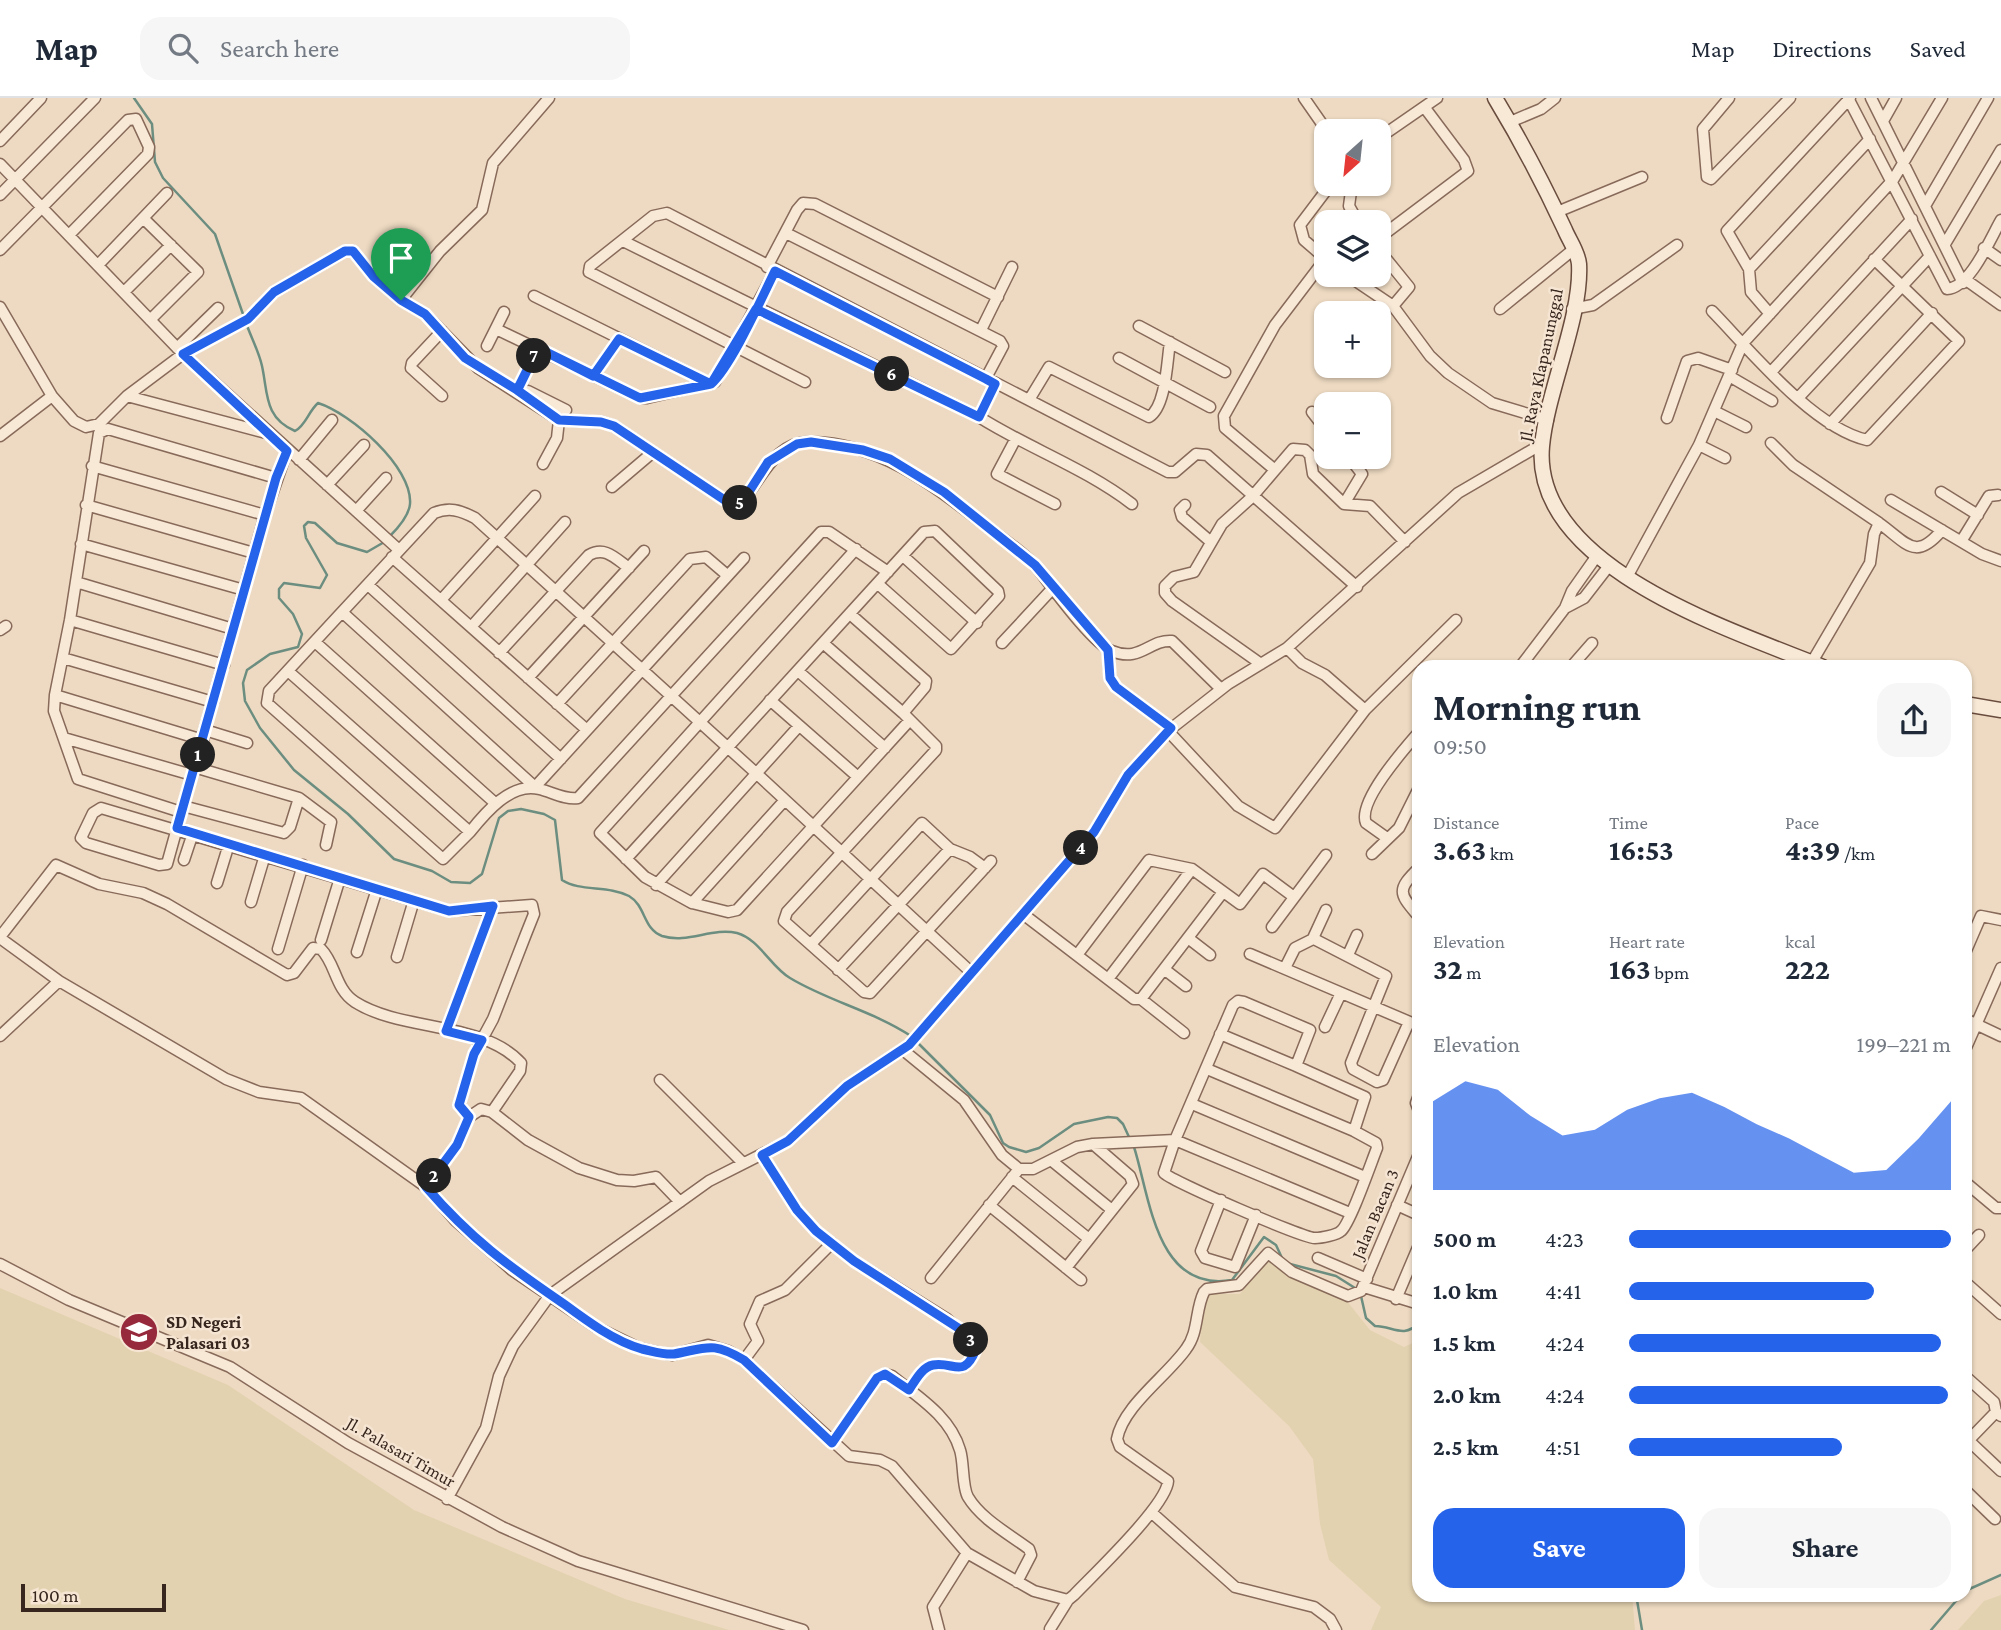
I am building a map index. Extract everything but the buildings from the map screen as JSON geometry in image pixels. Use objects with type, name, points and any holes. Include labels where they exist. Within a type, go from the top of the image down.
[{"type":"street","points":[[0,141],[41,98]]},
{"type":"street","points":[[0,195],[95,98]]},
{"type":"street","points":[[401,300],[440,251],[482,210],[493,163],[550,98]]},
{"type":"street","points":[[1304,98],[1319,119]]},
{"type":"street","points":[[1391,130],[1437,98]]},
{"type":"street","name":"Jl. Raya Klapanunggal","points":[[1495,98],[1557,212],[1579,261],[1572,309],[1542,444],[1542,475],[1554,509],[1608,567],[1744,635],[1806,660]]},
{"type":"street","points":[[1510,122],[1541,109],[1555,98]]},
{"type":"street","points":[[1729,98],[1703,129],[1707,177],[1711,179],[1790,98]]},
{"type":"street","points":[[1770,314],[1751,292],[1749,269],[1727,230],[1849,98],[1947,289],[1965,281],[2001,220]]},
{"type":"street","points":[[1871,98],[1902,166],[1965,281],[2001,305]]},
{"type":"street","points":[[1883,121],[1896,98]]},
{"type":"street","points":[[1628,577],[1699,446],[1743,343],[1892,181],[1942,98]]},
{"type":"street","points":[[1925,206],[1988,98]]},
{"type":"street","points":[[1391,228],[1468,171],[1469,167],[1425,108]]},
{"type":"street","points":[[0,250],[128,120],[136,119],[149,147],[148,154],[69,235]]},
{"type":"street","points":[[1749,269],[1870,139]]},
{"type":"street","points":[[1945,244],[2001,150]]},
{"type":"street","points":[[0,164],[180,351],[377,530],[441,600],[586,730]]},
{"type":"street","points":[[1557,212],[1642,177]]},
{"type":"street","points":[[98,265],[167,193]]},
{"type":"street","points":[[1314,249],[1304,240],[1300,225],[1322,196]]},
{"type":"street","points":[[496,329],[640,398],[711,384],[756,309],[786,233],[803,203],[815,204],[998,297]]},
{"type":"street","points":[[805,382],[589,272],[590,266],[653,216],[667,213],[1168,472],[1175,472],[1196,454],[1207,455],[1357,587]]},
{"type":"street","points":[[143,218],[198,272],[150,320]]},
{"type":"street","points":[[1772,371],[1912,219]]},
{"type":"street","points":[[786,233],[981,330],[1003,346],[979,417]]},
{"type":"street","points":[[623,241],[979,417],[1015,440],[1095,479],[1132,504]]},
{"type":"street","points":[[124,292],[171,245]]},
{"type":"street","points":[[1572,309],[1593,305],[1676,245]]},
{"type":"street","points":[[1984,248],[2001,260]]},
{"type":"street","points":[[1500,309],[1574,249]]},
{"type":"street","points":[[180,351],[248,319],[274,292],[349,250],[401,300],[425,314],[465,358],[562,415],[614,426],[732,505],[743,501],[768,462],[797,444],[811,442],[881,456],[944,492],[1035,565],[1108,650],[1110,678],[1116,687],[1169,729],[1238,806],[1275,828],[1365,710],[1412,664]]},
{"type":"street","points":[[1798,398],[1930,256]]},
{"type":"street","points":[[1712,311],[1798,398],[1830,424],[1867,440],[1948,356],[1959,341],[1874,260]]},
{"type":"street","points":[[1391,265],[1409,287],[1393,306]]},
{"type":"street","points":[[981,330],[1012,267]]},
{"type":"street","points":[[1275,470],[1226,428],[1224,416],[1275,326],[1314,275]]},
{"type":"street","points":[[1365,287],[1393,306],[1430,356],[1448,373],[1492,403],[1548,420]]},
{"type":"street","points":[[534,296],[711,384]]},
{"type":"street","points":[[0,307],[52,396],[74,421],[86,427],[101,427],[276,478]]},
{"type":"street","points":[[218,308],[180,351],[127,396],[101,427],[92,466],[54,711],[75,776],[82,782],[182,809],[284,832],[290,827],[299,798]]},
{"type":"street","points":[[487,346],[504,312]]},
{"type":"street","points":[[1830,424],[1932,313]]},
{"type":"street","points":[[1139,326],[1225,372]]},
{"type":"street","points":[[442,331],[411,368],[413,373],[442,396]]},
{"type":"street","points":[[593,376],[619,339]]},
{"type":"street","points":[[1029,400],[1049,367],[1149,417],[1155,414],[1165,383],[1170,342]]},
{"type":"street","points":[[518,389],[538,348]]},
{"type":"street","points":[[1119,358],[1210,407]]},
{"type":"street","points":[[1667,418],[1687,361],[1698,358],[1731,373],[1772,401]]},
{"type":"street","points":[[0,436],[52,396]]},
{"type":"street","points":[[127,396],[271,434]]},
{"type":"street","points":[[1714,411],[1746,427]]},
{"type":"street","points":[[543,464],[557,438],[562,415]]},
{"type":"street","points":[[299,460],[332,420]]},
{"type":"street","points":[[1015,440],[997,474],[1055,504]]},
{"type":"street","points":[[1771,443],[1793,465],[1913,547],[1928,547],[1942,530]]},
{"type":"street","points":[[447,1499],[486,1428],[499,1377],[513,1346],[550,1295],[680,1202],[742,1162],[788,1141],[847,1086],[906,1048],[1094,832],[1128,775],[1169,729],[1221,690],[1287,648],[1458,493],[1542,444]]},
{"type":"street","points":[[327,485],[364,445]]},
{"type":"street","points":[[1699,446],[1725,458]]},
{"type":"street","points":[[1261,664],[1172,601],[1166,593],[1169,579],[1194,572],[1222,524],[1252,497],[1293,450],[1305,450],[1310,455],[1313,474],[1344,504],[1370,506],[1405,542]]},
{"type":"street","points":[[287,451],[276,478],[254,553],[182,809],[177,828],[171,859],[167,864],[159,865],[86,843],[81,838],[93,813],[101,808],[177,828],[303,865],[449,911],[528,904],[534,908],[493,1019],[474,1054],[459,1105],[469,1117]]},
{"type":"street","points":[[612,487],[652,453]]},
{"type":"street","points":[[92,466],[265,515]]},
{"type":"street","points":[[1344,504],[1362,474],[1358,469]]},
{"type":"street","points":[[356,511],[386,478]]},
{"type":"street","points":[[1941,492],[1978,515]]},
{"type":"street","points":[[1962,540],[1989,496],[1998,495]]},
{"type":"street","points":[[441,600],[535,496]]},
{"type":"street","points":[[1891,500],[1982,554],[2001,561]]},
{"type":"street","points":[[86,505],[254,553]]},
{"type":"street","points":[[1185,505],[1180,510],[1182,517],[1211,542]]},
{"type":"street","points":[[744,558],[642,668],[535,788],[495,803],[443,859],[267,704],[269,691],[368,585],[394,550],[433,513],[460,510],[475,518],[642,668],[972,973]]},
{"type":"street","points":[[471,627],[565,522]]},
{"type":"street","points":[[1821,660],[1870,563],[1879,523]]},
{"type":"street","points":[[342,612],[535,788],[578,798],[821,531],[829,532],[888,572]]},
{"type":"street","points":[[626,859],[924,532],[934,531],[998,591],[996,601],[954,649],[947,648],[878,584]]},
{"type":"street","points":[[81,544],[244,590]]},
{"type":"street","points":[[850,614],[926,681],[925,687],[885,748],[737,910],[728,912],[692,903],[656,885],[602,838],[600,830],[856,549]]},
{"type":"street","points":[[499,653],[555,591],[597,550],[607,552],[629,568]]},
{"type":"street","points":[[528,678],[644,551]]},
{"type":"street","points":[[903,555],[977,623]]},
{"type":"street","points":[[557,704],[690,559],[706,557],[727,575]]},
{"type":"street","points":[[1528,660],[1565,608],[1596,557]]},
{"type":"street","points":[[1565,608],[1584,598],[1608,567]]},
{"type":"street","points":[[76,582],[233,629]]},
{"type":"street","points":[[368,585],[561,759]]},
{"type":"street","points":[[1003,643],[1053,588]]},
{"type":"street","points":[[70,620],[224,665]]},
{"type":"street","points":[[1416,660],[1456,620]]},
{"type":"street","points":[[1108,650],[1135,655],[1172,641],[1221,690]]},
{"type":"street","points":[[315,642],[495,803]]},
{"type":"street","points":[[811,944],[922,823],[950,849],[988,865],[870,993],[838,970],[785,921],[784,917],[840,852],[936,750],[936,746],[906,716],[823,643]]},
{"type":"street","points":[[1577,660],[1591,643]]},
{"type":"street","points":[[1287,648],[1303,663],[1325,675],[1365,710]]},
{"type":"street","points":[[63,659],[213,702]]},
{"type":"street","points":[[288,671],[470,832]]},
{"type":"street","points":[[798,671],[885,748]]},
{"type":"street","points":[[55,695],[204,735],[247,743]]},
{"type":"street","points":[[771,700],[858,777]]},
{"type":"street","points":[[1972,705],[2001,710]]},
{"type":"street","points":[[656,885],[799,726]]},
{"type":"street","points":[[64,738],[299,798],[331,822],[326,845]]},
{"type":"street","points":[[1387,838],[1366,823],[1365,810],[1389,768],[1412,740]]},
{"type":"street","points":[[692,903],[784,801]]},
{"type":"street","points":[[1372,854],[1399,828],[1412,803]]},
{"type":"street","points":[[184,860],[192,833]]},
{"type":"street","points":[[218,883],[229,844]]},
{"type":"street","points":[[838,970],[950,849]]},
{"type":"street","points":[[251,902],[265,855]]},
{"type":"street","points":[[1272,927],[1326,855]]},
{"type":"street","points":[[1077,955],[1149,860],[1192,869],[1240,904],[1263,874],[1294,897]]},
{"type":"street","points":[[492,1112],[520,1071],[521,1063],[514,1056],[482,1040],[383,1015],[352,1000],[339,984],[321,948],[313,948],[294,973],[287,975],[167,904],[143,893],[83,879],[55,865],[0,937],[59,981],[226,1079],[259,1093],[301,1098],[426,1187],[482,1246],[596,1327],[639,1348],[672,1354],[708,1345],[728,1350],[744,1360],[849,1456],[880,1460],[892,1466],[967,1553],[1017,1582],[1050,1597],[1068,1600]]},
{"type":"street","points":[[278,950],[303,865]]},
{"type":"street","points":[[1108,979],[1192,869]]},
{"type":"street","points":[[1412,875],[1404,883],[1402,890],[1403,898],[1412,909]]},
{"type":"street","points":[[321,940],[340,878]]},
{"type":"street","points":[[357,952],[377,889]]},
{"type":"street","points":[[1141,999],[1223,892]]},
{"type":"street","points":[[397,957],[414,900]]},
{"type":"street","points":[[446,1031],[493,906]]},
{"type":"street","points":[[1284,968],[1295,948],[1315,938],[1326,911]]},
{"type":"street","points":[[1023,914],[1134,999],[1141,999],[1184,1033]]},
{"type":"street","points":[[1972,937],[1981,916],[2001,920]]},
{"type":"street","points":[[1348,955],[1357,935]]},
{"type":"street","points":[[1188,938],[1210,955]]},
{"type":"street","points":[[1315,938],[1386,976],[1351,1063],[1353,1069],[1377,1082]]},
{"type":"street","points":[[1250,954],[1412,1023]]},
{"type":"street","points":[[1972,1035],[2001,968]]},
{"type":"street","points":[[1164,969],[1186,986]]},
{"type":"street","points":[[0,1036],[59,981]]},
{"type":"street","points":[[1325,1027],[1340,993]]},
{"type":"street","points":[[1207,1069],[1354,1130],[1377,1145],[1341,1231],[1316,1238],[1221,1200],[1164,1172],[1220,1034],[1238,1001],[1305,1027],[1309,1034],[1296,1066]]},
{"type":"street","points":[[1972,1022],[2001,1036]]},
{"type":"street","points":[[1354,1130],[1365,1097],[1377,1082],[1383,1080],[1412,1028]]},
{"type":"street","points":[[1220,1034],[1365,1097]]},
{"type":"street","points":[[906,1048],[964,1100],[1016,1173],[1089,1239]]},
{"type":"street","points":[[660,1080],[742,1162]]},
{"type":"street","points":[[1192,1104],[1365,1177]]},
{"type":"street","points":[[426,1187],[457,1145],[469,1117],[481,1109],[492,1112],[528,1140],[579,1168],[617,1180],[635,1181],[656,1177],[680,1202]]},
{"type":"street","points":[[931,1278],[1016,1173],[1052,1161],[1077,1147],[1093,1144],[1175,1140],[1350,1213]]},
{"type":"street","points":[[1066,1268],[1133,1180],[1093,1144]]},
{"type":"street","points":[[762,1155],[797,1210],[832,1243],[854,1261],[947,1319],[974,1343],[976,1349],[967,1364],[959,1369],[934,1365],[925,1370],[909,1390]]},
{"type":"street","points":[[1052,1161],[1112,1210]]},
{"type":"street","name":"Jalan Bacan 3","points":[[1362,1288],[1412,1170]]},
{"type":"street","points":[[1972,1188],[1996,1208],[2001,1208]]},
{"type":"street","points":[[1221,1200],[1202,1251],[1205,1258],[1235,1267],[1256,1215]]},
{"type":"street","points":[[989,1205],[1081,1280]]},
{"type":"street","points":[[1397,1205],[1412,1212]]},
{"type":"street","points":[[1972,1242],[1979,1235]]},
{"type":"street","points":[[744,1360],[758,1341],[750,1324],[760,1301],[785,1290],[832,1243]]},
{"type":"street","points":[[1050,1629],[1068,1600],[1151,1512],[1167,1488],[1168,1481],[1120,1447],[1116,1439],[1160,1376],[1187,1348],[1196,1329],[1204,1292],[1207,1289],[1240,1285],[1268,1253],[1300,1276],[1348,1296],[1362,1288]]},
{"type":"street","points":[[1318,1258],[1362,1288],[1412,1302]]},
{"type":"street","points":[[1396,1299],[1412,1261]]},
{"type":"street","name":"Jl. Palasari Timur","points":[[0,1264],[69,1300],[230,1367],[348,1443],[447,1499],[578,1561],[803,1630]]},
{"type":"street","points":[[1972,1288],[2001,1314]]},
{"type":"street","points":[[832,1443],[877,1378],[885,1374],[892,1376],[941,1416],[953,1432],[964,1468],[966,1494],[971,1501],[1031,1552],[1017,1582]]},
{"type":"street","points":[[1972,1382],[1994,1402],[1999,1414],[1972,1435]]},
{"type":"street","points":[[1972,1442],[2001,1471]]},
{"type":"street","points":[[1972,1497],[1996,1519]]},
{"type":"street","points":[[1151,1512],[1235,1587],[1314,1607],[1330,1619],[1336,1630]]},
{"type":"street","points":[[939,1630],[933,1607],[967,1553]]},
{"type":"shaded area","points":[[1266,1259],[1284,1273],[1339,1291],[1370,1330],[1404,1347],[1412,1343],[1412,1602],[1633,1602],[1635,1630],[1371,1630],[1381,1607],[1329,1560],[1320,1524],[1313,1459],[1289,1426],[1200,1342],[1203,1294],[1240,1294]]},
{"type":"shaded area","points":[[0,1288],[228,1385],[414,1510],[625,1599],[729,1630],[0,1630]]},
{"type":"shaded area","points":[[2001,1595],[2001,1630],[1958,1630],[1984,1601]]},
{"type":"waterway","points":[[134,98],[152,124],[155,162],[163,178],[215,234],[244,317]]},
{"type":"waterway","points":[[246,323],[261,361],[269,404],[285,426],[295,431],[318,403],[362,430],[391,458],[408,489],[410,504],[405,517],[390,536]]},
{"type":"waterway","points":[[386,541],[367,552],[337,543],[315,523],[308,522],[304,526],[306,538],[327,575],[320,588],[284,583],[279,589],[279,598],[293,614],[302,634],[298,647],[270,654],[247,670],[243,683],[245,701],[260,728],[294,770],[348,814],[394,859],[432,871],[451,882],[470,883],[482,874],[499,818],[508,811],[521,809],[544,814],[555,820],[562,880],[577,886],[629,896],[639,905],[651,928],[662,936],[681,938],[718,932],[745,936],[790,978],[911,1036]]},
{"type":"waterway","points":[[916,1041],[990,1115],[1003,1143],[1009,1147],[1026,1152],[1039,1148],[1074,1124],[1108,1117],[1117,1118],[1129,1137]]},
{"type":"waterway","points":[[1134,1147],[1160,1237],[1172,1257],[1187,1272],[1207,1280],[1232,1280],[1264,1237],[1276,1245],[1282,1258]]},
{"type":"waterway","points":[[1290,1264],[1336,1276],[1355,1288]]},
{"type":"waterway","points":[[1361,1296],[1366,1318],[1375,1326],[1403,1331],[1412,1328]]},
{"type":"waterway","points":[[1972,1588],[2001,1575]]},
{"type":"waterway","points":[[1637,1602],[1642,1630]]},
{"type":"waterway","points":[[1931,1630],[1955,1602]]},
{"type":"place","name":"SD Negeri Palasari 03","points":[[139,1332]]},
{"type":"route","points":[[401,300],[382,285],[365,263],[349,250],[274,292],[248,319],[183,354],[287,451],[276,478],[177,828],[449,911],[493,906],[446,1031],[482,1040],[474,1054],[459,1105],[460,1111],[469,1117],[457,1145],[426,1187],[482,1246],[512,1270],[596,1327],[639,1348],[657,1352],[672,1354],[708,1345],[728,1350],[744,1360],[832,1443],[877,1378],[885,1374],[892,1376],[909,1390],[925,1370],[934,1365],[959,1369],[967,1364],[976,1349],[963,1331],[947,1319],[854,1261],[816,1231],[797,1210],[762,1155],[788,1141],[847,1086],[909,1045],[1094,832],[1128,775],[1171,728],[1116,687],[1110,678],[1108,650],[1035,565],[944,492],[890,459],[863,450],[811,442],[797,444],[768,462],[743,501],[732,505],[652,453],[626,432],[601,422],[559,420],[517,390],[538,348],[593,376],[640,398],[711,384],[715,382],[756,309],[979,417],[995,384],[775,271],[756,309],[735,348],[715,382],[711,384],[619,339],[593,376],[538,348],[519,387],[517,390],[465,358],[425,314],[401,300]]}]
